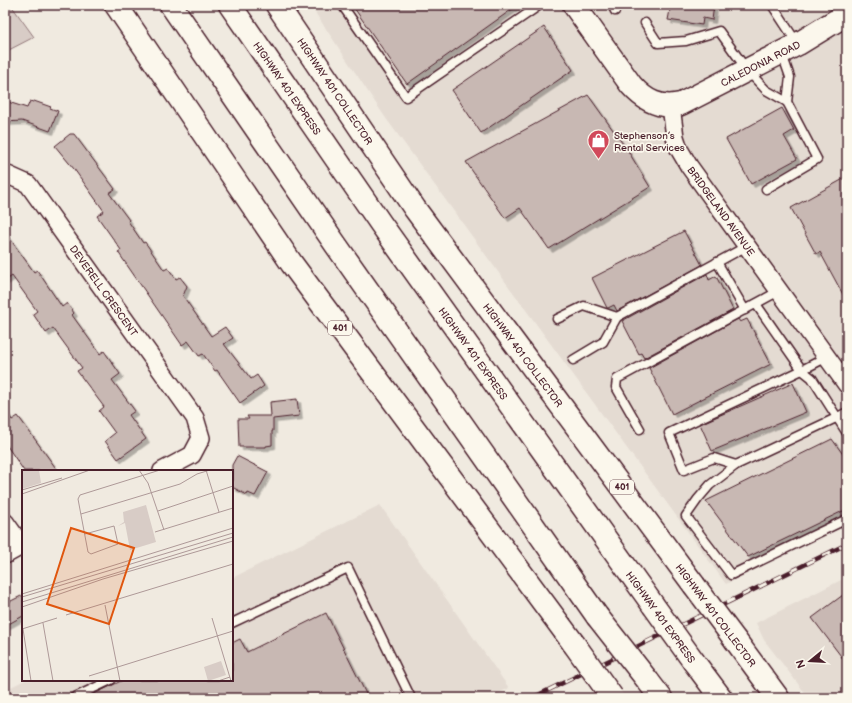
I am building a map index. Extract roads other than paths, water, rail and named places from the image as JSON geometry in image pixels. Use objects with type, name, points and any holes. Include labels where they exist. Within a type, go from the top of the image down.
[{"type":"main road","name":"401","points":[[116,5],[292,264],[574,644],[612,698]]},
{"type":"main road","points":[[172,5],[336,245],[597,616],[655,690]]},
{"type":"main road","name":"HIGHWAY 401 EXPRESS","points":[[230,5],[381,224],[653,606],[721,698]]},
{"type":"main road","name":"HIGHWAY 401 COLLECTOR","points":[[277,5],[415,209],[778,698]]},
{"type":"main road","points":[[574,5],[636,91],[655,103],[671,106]]},
{"type":"main road","name":"CALEDONIA ROAD","points":[[671,106],[682,104],[790,48],[847,14]]},
{"type":"street","name":"BRIDGELAND AVENUE","points":[[671,106],[675,137],[679,149],[689,166],[847,385]]},
{"type":"street","name":"DEVERELL CRESCENT","points":[[5,176],[8,175],[28,184],[195,418],[201,438],[192,455],[164,470]]},
{"type":"street","points":[[5,522],[22,545],[5,554]]},
{"type":"lane","points":[[342,5],[406,97],[540,5]]},
{"type":"lane","points":[[772,5],[790,48],[790,77],[787,102]]},
{"type":"lane","points":[[645,23],[658,43],[686,41],[719,31],[747,70],[766,90],[787,102],[817,159],[766,189]]},
{"type":"lane","points":[[572,360],[603,342],[617,317],[747,246]]},
{"type":"lane","points":[[717,262],[745,310]]},
{"type":"lane","points":[[640,429],[616,387],[617,379],[779,291]]},
{"type":"lane","points":[[756,304],[802,370],[812,378],[836,418],[847,433]]},
{"type":"lane","points":[[557,319],[584,306],[617,317]]},
{"type":"lane","points":[[736,465],[714,458],[684,470],[669,433],[827,357]]},
{"type":"lane","points":[[847,412],[736,465],[710,485],[686,516],[731,575],[847,519]]},
{"type":"lane","points":[[233,623],[348,568],[411,698]]},
{"type":"lane","points":[[73,698],[109,681]]},
{"type":"railway","points":[[532,698],[847,544]]},
{"type":"place","name":"Stephenson’s Rental Services","points":[[598,160]]}]
